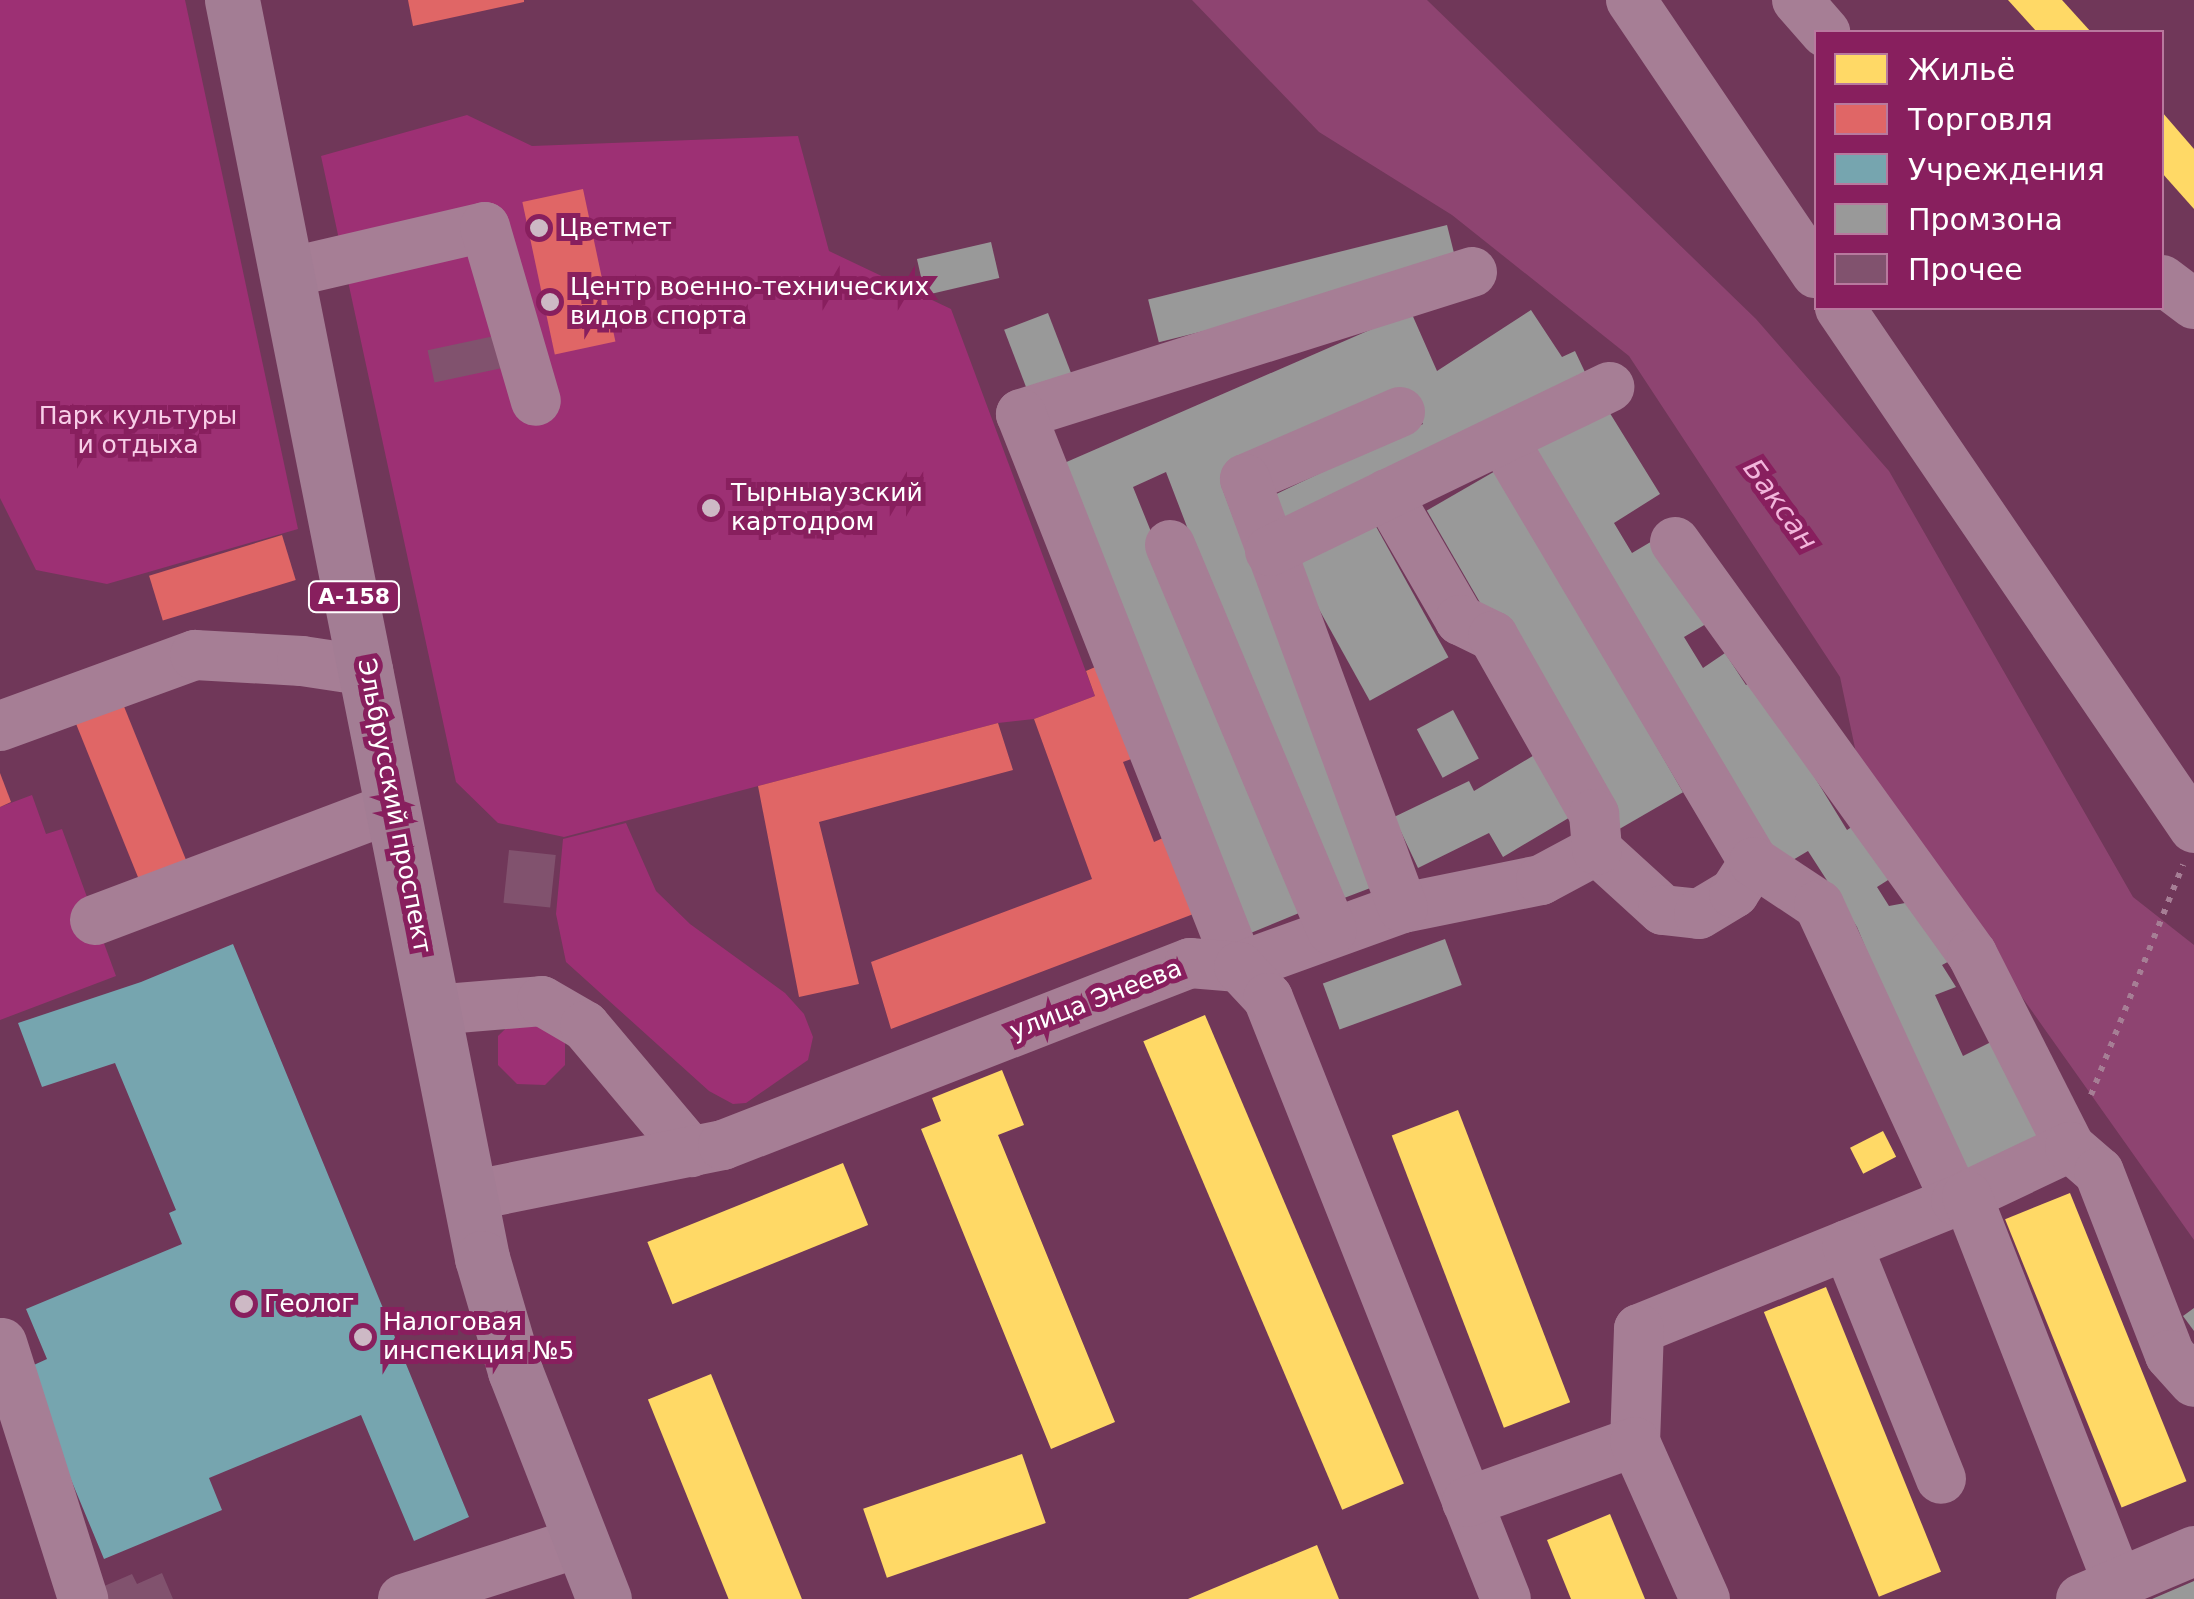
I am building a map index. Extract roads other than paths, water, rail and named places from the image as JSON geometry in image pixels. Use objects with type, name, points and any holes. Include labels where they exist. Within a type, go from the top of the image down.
[{"type":"main road","name":"Эльбрусский проспект","points":[[232,0],[470,1196],[505,1338],[604,1599]]},
{"type":"street","points":[[1631,0],[1814,270]]},
{"type":"street","points":[[1797,0],[1823,30]]},
{"type":"street","points":[[287,272],[485,226],[536,400]]},
{"type":"street","points":[[1472,272],[1021,414],[1238,967],[1268,998],[1506,1599]]},
{"type":"street","points":[[2164,282],[2194,304]]},
{"type":"street","points":[[1841,310],[2190,842]]},
{"type":"street","points":[[1270,551],[1610,386]]},
{"type":"street","points":[[1400,412],[1245,479],[1404,908]]},
{"type":"street","points":[[1502,440],[1754,862],[1819,904],[1961,1198],[2099,1591],[2194,1552]]},
{"type":"street","points":[[1388,494],[1460,620],[1493,636],[1594,814],[1596,850],[1663,910],[1699,914],[1734,892],[1754,862]]},
{"type":"street","points":[[1675,542],[1972,954],[2070,1147],[2100,1172],[2170,1354],[2194,1382]]},
{"type":"street","points":[[1170,545],[1332,930]]},
{"type":"street","points":[[0,726],[195,655],[302,661],[368,671]]},
{"type":"street","points":[[95,920],[394,807]]},
{"type":"street","points":[[1238,967],[1332,930],[1404,908],[1541,880],[1596,850]]},
{"type":"street","name":"улица Энеева","points":[[470,1196],[723,1146],[1190,963],[1238,967]]},
{"type":"street","points":[[434,1010],[542,1001],[584,1026],[691,1152]]},
{"type":"street","points":[[1705,1599],[1636,1442],[1639,1328],[1961,1198],[2070,1147]]},
{"type":"street","points":[[1846,1245],[1940,1479]]},
{"type":"street","points":[[2,1343],[83,1599]]},
{"type":"street","points":[[1467,1502],[1636,1442]]},
{"type":"street","points":[[403,1599],[580,1542]]},
{"type":"water","name":"Баксан","points":[[1192,0],[1427,0],[1756,319],[1889,471],[2133,897],[2194,945],[2194,1240],[1859,767],[1840,677],[1629,356],[1452,215],[1319,132]]},
{"type":"place","name":"Цветмет","points":[[539,228]]},
{"type":"place","name":"Центр военно-технических видов спорта","points":[[550,302]]},
{"type":"place","name":"Тырныаузский картодром","points":[[711,508]]},
{"type":"place","name":"Геолог","points":[[244,1304]]},
{"type":"place","name":"Налоговая инспекция №5","points":[[363,1337]]},
{"type":"park label","name":"Парк культуры и отдыха","points":[[138,432]]}]
